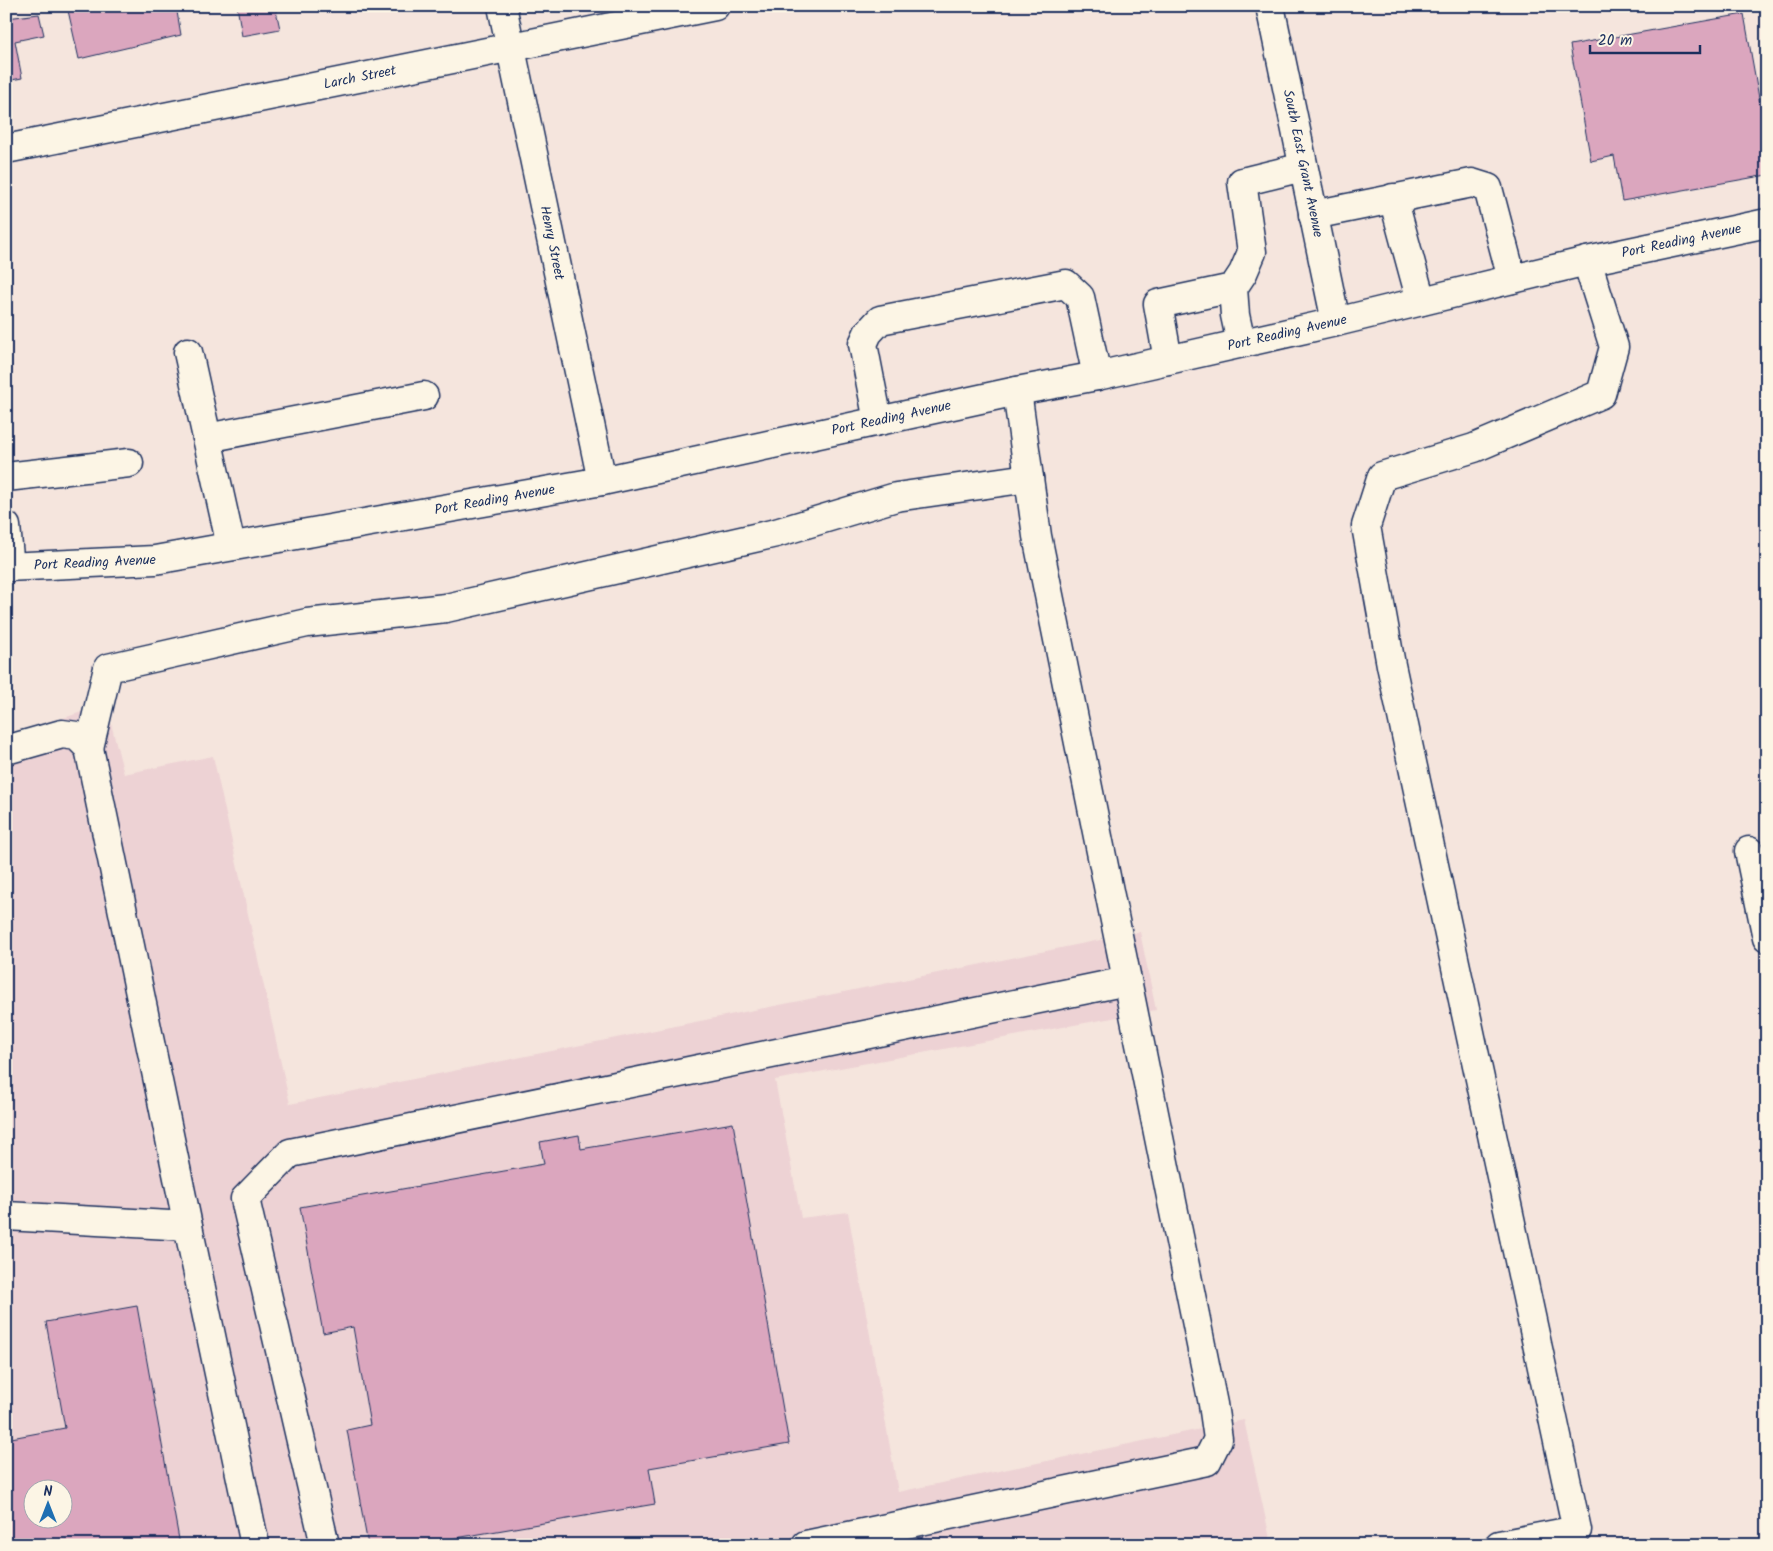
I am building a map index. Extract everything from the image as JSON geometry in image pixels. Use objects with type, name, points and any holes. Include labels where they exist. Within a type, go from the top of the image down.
[{"type":"street","name":"Henry Street","points":[[502,6],[602,481]]},
{"type":"street","name":"Larch Street","points":[[6,149],[714,6]]},
{"type":"street","name":"South East Grant Avenue","points":[[1270,6],[1336,322]]},
{"type":"street","points":[[1241,343],[1235,315],[1233,288],[1243,273],[1252,252],[1242,182],[1304,167]]},
{"type":"street","points":[[1313,215],[1472,183],[1478,184],[1488,188],[1512,279]]},
{"type":"street","points":[[1393,198],[1421,301]]},
{"type":"street","name":"Port Reading Avenue","points":[[8,567],[154,560],[602,481],[1017,391],[1096,376],[1336,322],[1587,261],[1767,223]]},
{"type":"street","points":[[1499,1545],[1579,1537],[1391,665],[1366,526],[1382,476],[1474,448],[1601,394],[1614,347],[1587,261]]},
{"type":"street","points":[[878,421],[863,344],[868,333],[880,320],[1066,284],[1080,297],[1096,376]]},
{"type":"street","points":[[1168,360],[1158,304],[1233,288]]},
{"type":"street","points":[[188,352],[231,546]]},
{"type":"street","points":[[806,1545],[1207,1461],[1218,1439],[1213,1404],[1037,536],[1017,391]]},
{"type":"street","points":[[207,438],[424,396]]},
{"type":"street","points":[[6,477],[129,463]]},
{"type":"street","points":[[255,1545],[89,748],[108,668],[307,623],[446,608],[776,533],[896,497],[1029,478]]},
{"type":"street","points":[[6,526],[8,567]]},
{"type":"street","points":[[6,750],[62,734],[77,736],[89,748]]},
{"type":"street","points":[[1750,851],[1767,938]]},
{"type":"street","points":[[325,1545],[245,1199],[290,1153],[1127,981]]},
{"type":"street","points":[[6,1216],[188,1226]]},
{"type":"shaded area","points":[[106,704],[124,774],[213,756],[290,1104],[1140,932],[1156,1010],[775,1080],[801,1218],[848,1212],[898,1492],[1244,1420],[1271,1543],[1260,1545],[6,1545],[6,737]]},
{"type":"building","points":[[67,6],[176,6],[181,35],[79,59]]},
{"type":"building","points":[[237,6],[275,6],[280,29],[242,36]]},
{"type":"building","points":[[39,14],[44,35],[15,41],[22,78],[6,81],[6,16],[7,18]]},
{"type":"building","points":[[1744,14],[1767,143],[1767,175],[1622,201],[1614,156],[1591,161],[1570,45]]},
{"type":"building","points":[[733,1123],[789,1444],[649,1468],[655,1504],[415,1545],[368,1545],[347,1430],[370,1425],[353,1327],[323,1333],[300,1207],[544,1164],[540,1142],[579,1135],[581,1149]]},
{"type":"building","points":[[137,1306],[180,1545],[6,1545],[6,1439],[65,1428],[46,1322]]}]
